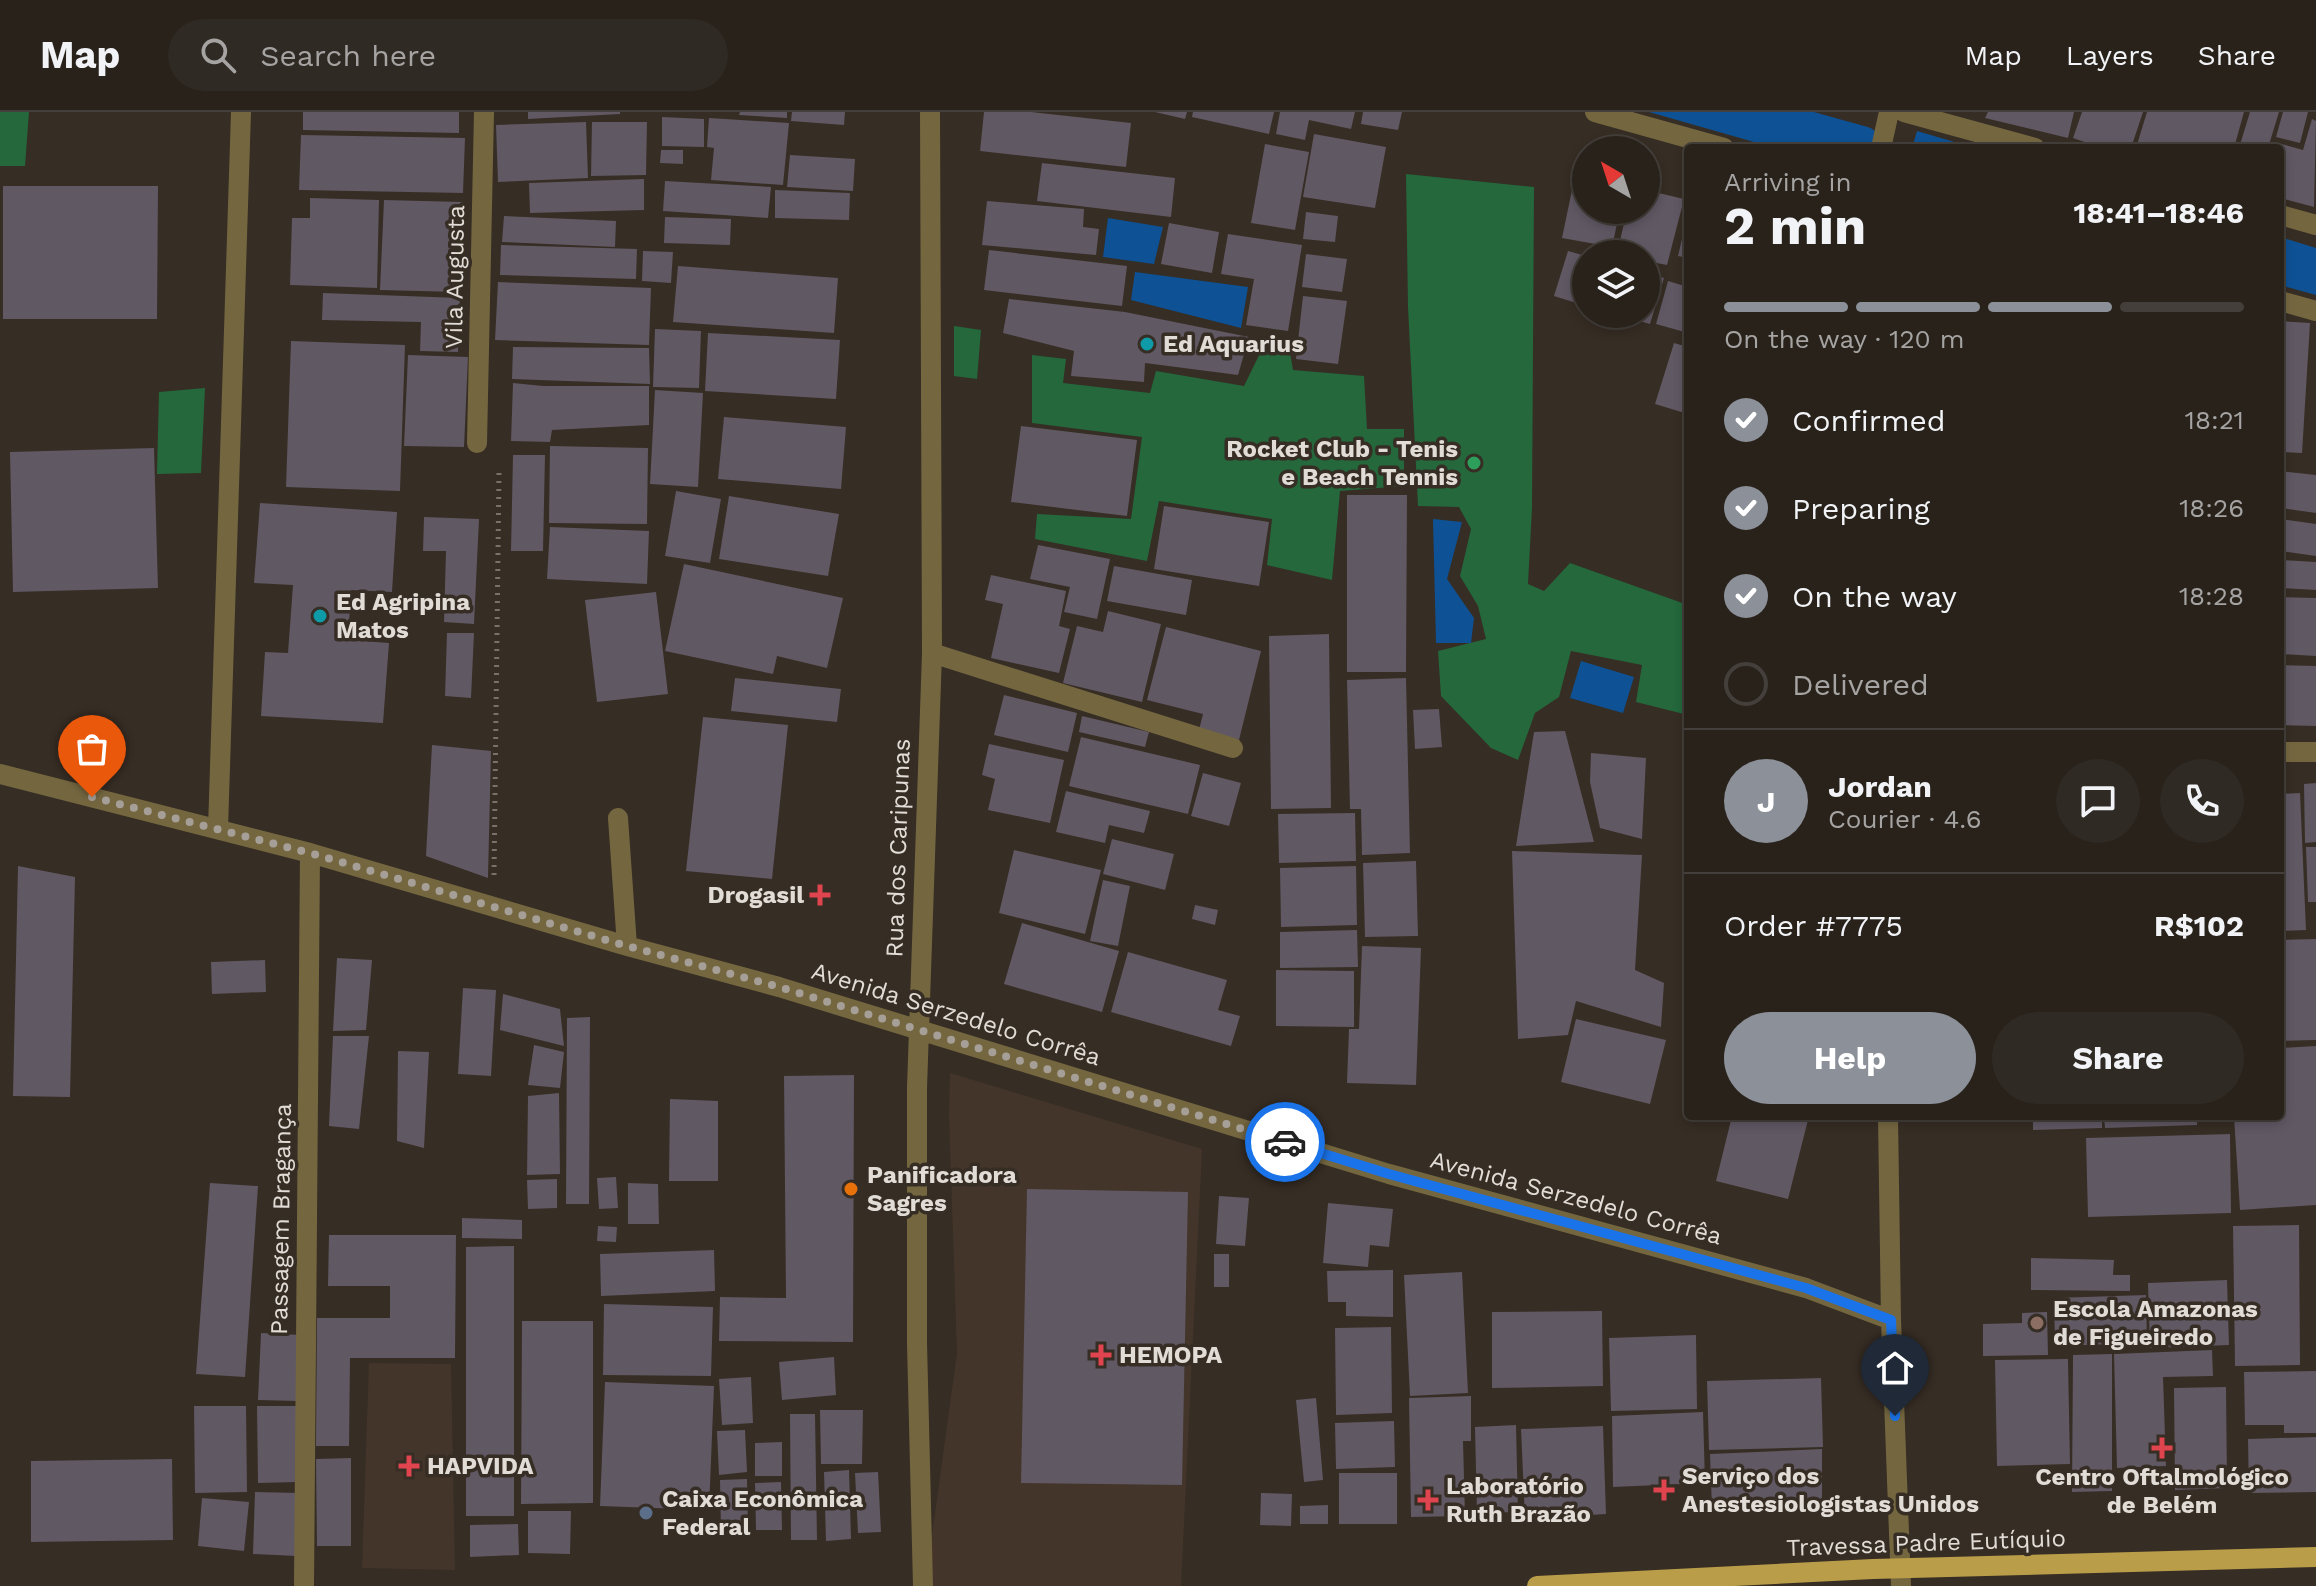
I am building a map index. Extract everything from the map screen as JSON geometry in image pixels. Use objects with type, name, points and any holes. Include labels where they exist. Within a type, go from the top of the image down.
[{"type":"main road","name":"Travessa Padre Eutíquio","points":[[1537,1586],[1873,1569],[1901,1578],[2316,1557]]},
{"type":"street","points":[[218,829],[241,112]]},
{"type":"street","name":"Vila Augusta","points":[[477,443],[484,112]]},
{"type":"street","name":"Rua dos Caripunas","points":[[923,1586],[917,1343],[918,1030],[932,653],[930,112]]},
{"type":"street","points":[[1595,112],[1710,144]]},
{"type":"street","points":[[1882,144],[1889,112]]},
{"type":"street","points":[[1904,112],[2020,144]]},
{"type":"street","points":[[2284,216],[2316,225]]},
{"type":"street","points":[[2284,302],[2316,311]]},
{"type":"street","points":[[932,653],[1233,748]]},
{"type":"street","points":[[2284,752],[2316,752]]},
{"type":"street","name":"Avenida Serzedelo Corrêa","points":[[0,774],[310,853],[493,908],[779,987],[1389,1174],[1806,1288],[1891,1320]]},
{"type":"street","points":[[618,818],[627,946]]},
{"type":"street","name":"Passagem Bragança","points":[[304,1586],[310,853]]},
{"type":"street","points":[[1888,1120],[1891,1320],[1901,1578]]},
{"type":"path","points":[[493,908],[499,472]]},
{"type":"shaded area","points":[[950,1073],[1202,1149],[1181,1586],[925,1586],[957,1353]]},
{"type":"shaded area","name":"HAPVIDA","points":[[369,1363],[451,1364],[455,1570],[362,1568]]},
{"type":"green space","points":[[0,112],[29,112],[25,166],[0,166]]},
{"type":"green space","name":"Rocket Club - Tenis e Beach Tennis","points":[[1406,174],[1534,187],[1532,508],[1528,584],[1544,591],[1570,563],[1684,604],[1684,714],[1636,702],[1642,665],[1571,651],[1559,697],[1535,713],[1518,760],[1491,748],[1441,696],[1438,651],[1486,639],[1478,606],[1460,576],[1471,529],[1459,507],[1418,506],[1408,307]]},
{"type":"green space","points":[[954,326],[981,330],[977,379],[954,376]]},
{"type":"green space","points":[[1263,347],[1290,353],[1293,370],[1364,376],[1367,429],[1404,429],[1404,486],[1340,491],[1332,580],[1267,565],[1272,519],[1159,501],[1147,561],[1035,539],[1037,514],[1131,519],[1142,437],[1032,423],[1032,355],[1066,359],[1063,383],[1150,393],[1156,371],[1244,386]]},
{"type":"green space","points":[[205,388],[201,473],[157,474],[159,392]]},
{"type":"water","points":[[1649,112],[1771,112],[1859,136],[1857,144],[1761,144]]},
{"type":"water","points":[[1917,131],[1961,144],[1913,144]]},
{"type":"water","points":[[1108,218],[1163,227],[1154,264],[1103,257]]},
{"type":"water","points":[[2284,238],[2316,248],[2316,295],[2284,286]]},
{"type":"water","points":[[1135,272],[1248,287],[1241,328],[1131,300]]},
{"type":"water","points":[[1433,519],[1462,522],[1447,579],[1474,618],[1471,643],[1436,643]]},
{"type":"water","points":[[1581,661],[1634,677],[1623,713],[1570,698]]},
{"type":"building","points":[[303,112],[459,112],[459,133],[303,130]]},
{"type":"building","points":[[528,112],[620,112],[620,114],[528,119]]},
{"type":"building","points":[[740,112],[787,112],[787,118],[739,115]]},
{"type":"building","points":[[792,112],[845,112],[844,125],[791,121]]},
{"type":"building","points":[[984,112],[1031,112],[1131,123],[1126,167],[980,151]]},
{"type":"building","points":[[1155,112],[1187,112],[1185,119]]},
{"type":"building","points":[[1193,112],[1274,112],[1269,134],[1192,117]]},
{"type":"building","points":[[1280,112],[1355,112],[1351,129],[1309,120],[1305,140],[1276,134]]},
{"type":"building","points":[[1363,112],[1402,112],[1398,130],[1361,124]]},
{"type":"building","points":[[1988,112],[2074,112],[2068,138],[1985,118]]},
{"type":"building","points":[[2082,112],[2143,112],[2132,144],[2090,144],[2073,138]]},
{"type":"building","points":[[2147,112],[2244,112],[2235,144],[2137,144]]},
{"type":"building","points":[[2250,112],[2279,112],[2269,144],[2240,144]]},
{"type":"building","points":[[2283,112],[2308,112],[2300,143],[2276,137]]},
{"type":"building","points":[[662,117],[704,119],[704,147],[662,146]]},
{"type":"building","points":[[709,118],[789,123],[783,185],[711,180],[714,148],[707,147]]},
{"type":"building","points":[[2312,119],[2316,121],[2314,207],[2284,199],[2284,145],[2303,150]]},
{"type":"building","points":[[586,122],[588,178],[498,182],[496,125]]},
{"type":"building","points":[[592,122],[647,122],[646,175],[591,176]]},
{"type":"building","points":[[1314,134],[1386,147],[1375,208],[1303,197]]},
{"type":"building","points":[[301,135],[465,138],[463,193],[299,190]]},
{"type":"building","points":[[1265,144],[1309,152],[1295,230],[1251,223]]},
{"type":"building","points":[[661,150],[683,150],[683,164],[660,163]]},
{"type":"building","points":[[790,155],[855,159],[853,191],[787,187]]},
{"type":"building","points":[[1042,163],[1175,178],[1171,217],[1037,201]]},
{"type":"building","points":[[644,179],[644,210],[530,213],[529,183]]},
{"type":"building","points":[[665,181],[771,187],[768,218],[663,211]]},
{"type":"building","points":[[3,186],[158,186],[157,319],[3,319]]},
{"type":"building","points":[[775,190],[850,193],[849,220],[775,218]]},
{"type":"building","points":[[1572,190],[1572,224],[1617,224],[1614,240],[1562,238]]},
{"type":"building","points":[[1660,193],[1684,199],[1667,265],[1660,264],[1660,240],[1620,240],[1624,224],[1660,224]]},
{"type":"building","points":[[310,198],[379,200],[377,288],[290,285],[292,218],[310,218]]},
{"type":"building","points":[[384,200],[463,202],[459,292],[380,290]]},
{"type":"building","points":[[987,201],[1084,209],[1083,227],[1099,229],[1096,255],[982,245]]},
{"type":"building","points":[[1306,212],[1338,216],[1335,242],[1303,239]]},
{"type":"building","points":[[504,216],[616,221],[615,247],[502,242]]},
{"type":"building","points":[[665,217],[731,219],[730,245],[664,243]]},
{"type":"building","points":[[1169,223],[1219,232],[1212,273],[1161,264]]},
{"type":"building","points":[[1684,231],[1684,257],[1678,256]]},
{"type":"building","points":[[1228,234],[1302,245],[1288,331],[1246,325],[1254,279],[1221,274]]},
{"type":"building","points":[[501,245],[637,249],[636,279],[500,275]]},
{"type":"building","points":[[989,250],[1127,266],[1122,306],[984,290]]},
{"type":"building","points":[[643,251],[673,252],[671,283],[642,281]]},
{"type":"building","points":[[1568,251],[1572,252],[1572,302],[1554,296]]},
{"type":"building","points":[[1306,254],[1347,259],[1342,292],[1302,287]]},
{"type":"building","points":[[678,266],[838,278],[834,333],[673,322]]},
{"type":"building","points":[[1668,281],[1684,286],[1684,332],[1660,325],[1660,310]]},
{"type":"building","points":[[498,282],[651,288],[649,345],[495,340]]},
{"type":"building","points":[[323,293],[460,298],[458,352],[420,351],[421,322],[322,320]]},
{"type":"building","points":[[1303,296],[1347,301],[1338,364],[1296,359]]},
{"type":"building","name":"Ed Aquarius","points":[[1009,299],[1125,312],[1249,337],[1238,375],[1145,363],[1144,382],[1071,376],[1074,351],[1003,333]]},
{"type":"building","points":[[2284,321],[2310,323],[2302,453],[2284,452]]},
{"type":"building","points":[[655,329],[701,331],[699,388],[653,387]]},
{"type":"building","points":[[708,333],[840,340],[836,399],[705,391]]},
{"type":"building","points":[[291,341],[405,345],[400,491],[286,487]]},
{"type":"building","points":[[1674,343],[1684,346],[1684,413],[1655,404]]},
{"type":"building","points":[[513,347],[649,348],[650,384],[512,379]]},
{"type":"building","points":[[408,355],[468,357],[464,447],[404,446]]},
{"type":"building","points":[[513,383],[649,386],[649,425],[552,430],[550,442],[511,441]]},
{"type":"building","points":[[655,390],[703,393],[698,487],[650,484]]},
{"type":"building","points":[[724,417],[846,427],[841,489],[718,479]]},
{"type":"building","points":[[1021,426],[1137,440],[1127,516],[1011,502]]},
{"type":"building","points":[[550,446],[648,448],[647,524],[549,523]]},
{"type":"building","points":[[154,448],[158,588],[13,592],[10,452]]},
{"type":"building","points":[[513,455],[545,455],[543,551],[511,551]]},
{"type":"building","points":[[2284,471],[2316,475],[2316,513],[2284,509]]},
{"type":"building","points":[[676,491],[721,499],[710,563],[665,556]]},
{"type":"building","points":[[1347,495],[1407,495],[1406,672],[1347,672]]},
{"type":"building","points":[[729,496],[839,514],[828,576],[719,559]]},
{"type":"building","name":"Ed Agripina Matos","points":[[260,503],[397,512],[392,592],[351,590],[348,640],[389,643],[383,723],[261,716],[265,652],[288,653],[293,585],[254,583]]},
{"type":"building","points":[[1164,506],[1269,522],[1259,586],[1154,569]]},
{"type":"building","points":[[424,517],[479,519],[474,624],[444,622],[446,551],[423,551]]},
{"type":"building","points":[[2284,520],[2316,524],[2316,556],[2284,552]]},
{"type":"building","points":[[550,527],[649,531],[647,584],[547,579]]},
{"type":"building","points":[[1038,545],[1110,559],[1097,619],[1064,612],[1070,587],[1030,579]]},
{"type":"building","points":[[2284,560],[2316,562],[2316,590],[2284,588]]},
{"type":"building","points":[[684,564],[843,598],[827,668],[777,656],[773,674],[665,651]]},
{"type":"building","points":[[1114,566],[1192,580],[1186,615],[1107,601]]},
{"type":"building","points":[[991,575],[1066,591],[1059,626],[1070,629],[1059,673],[991,658],[1003,604],[985,600]]},
{"type":"building","points":[[656,592],[668,694],[597,702],[585,600]]},
{"type":"building","points":[[2284,597],[2316,598],[2316,656],[2284,654]]},
{"type":"building","points":[[1108,611],[1161,624],[1142,702],[1063,683],[1077,626],[1103,632]]},
{"type":"building","points":[[1166,627],[1261,651],[1239,740],[1199,730],[1203,714],[1147,700]]},
{"type":"building","points":[[447,633],[474,633],[471,698],[445,696]]},
{"type":"building","points":[[1329,634],[1331,808],[1271,809],[1269,636]]},
{"type":"building","points":[[2284,665],[2316,666],[2316,726],[2284,725]]},
{"type":"building","points":[[735,678],[841,689],[837,722],[731,711]]},
{"type":"building","points":[[1406,678],[1410,853],[1362,855],[1361,809],[1350,809],[1347,680]]},
{"type":"building","points":[[1004,695],[1077,713],[1068,752],[994,735]]},
{"type":"building","points":[[1439,709],[1442,747],[1415,749],[1413,710]]},
{"type":"building","points":[[1082,716],[1149,732],[1145,747],[1079,732]]},
{"type":"building","points":[[703,717],[788,725],[772,879],[686,871]]},
{"type":"building","points":[[1565,731],[1594,842],[1516,846],[1534,732]]},
{"type":"building","points":[[1081,737],[1200,765],[1188,814],[1069,786]]},
{"type":"building","points":[[989,744],[1064,760],[1050,823],[988,810],[995,779],[982,775]]},
{"type":"building","points":[[432,745],[491,751],[488,878],[426,856]]},
{"type":"building","points":[[1591,753],[1646,758],[1642,839],[1600,828],[1590,782]]},
{"type":"building","points":[[1203,773],[1241,783],[1229,826],[1191,816]]},
{"type":"building","points":[[2316,783],[2316,842],[2305,843],[2304,784]]},
{"type":"building","points":[[1066,791],[1150,811],[1144,833],[1109,825],[1105,843],[1056,832]]},
{"type":"building","points":[[2300,793],[2306,930],[2284,931],[2284,794]]},
{"type":"building","points":[[1355,813],[1356,861],[1279,863],[1278,814]]},
{"type":"building","points":[[1112,839],[1174,854],[1165,890],[1103,874]]},
{"type":"building","points":[[2306,847],[2316,847],[2316,902],[2308,902]]},
{"type":"building","points":[[1014,850],[1101,870],[1085,934],[999,913]]},
{"type":"building","points":[[1512,851],[1642,855],[1635,970],[1664,983],[1661,1027],[1576,1001],[1568,1035],[1518,1039]]},
{"type":"building","points":[[1416,861],[1418,936],[1365,937],[1363,863]]},
{"type":"building","points":[[18,866],[75,877],[70,1097],[13,1096]]},
{"type":"building","points":[[1356,866],[1357,925],[1281,927],[1280,868]]},
{"type":"building","points":[[1103,880],[1130,886],[1118,946],[1090,941]]},
{"type":"building","points":[[1195,905],[1218,910],[1215,925],[1192,919]]},
{"type":"building","points":[[1022,923],[1119,951],[1102,1012],[1004,984]]},
{"type":"building","points":[[1357,930],[1358,967],[1280,968],[1280,932]]},
{"type":"building","points":[[2316,939],[2316,1040],[2284,1041],[2284,940]]},
{"type":"building","points":[[1362,946],[1421,948],[1416,1085],[1347,1083],[1349,1029],[1359,1029]]},
{"type":"building","points":[[1128,952],[1227,980],[1218,1010],[1240,1016],[1231,1046],[1111,1012]]},
{"type":"building","points":[[337,958],[372,960],[366,1030],[333,1031]]},
{"type":"building","points":[[265,960],[266,992],[212,994],[211,962]]},
{"type":"building","points":[[1276,970],[1354,971],[1354,1027],[1276,1026]]},
{"type":"building","points":[[463,988],[496,990],[491,1076],[458,1074]]},
{"type":"building","points":[[503,994],[560,1009],[564,1046],[500,1030]]},
{"type":"building","points":[[590,1017],[589,1204],[566,1204],[567,1018]]},
{"type":"building","points":[[1576,1019],[1666,1040],[1650,1104],[1561,1082]]},
{"type":"building","points":[[333,1036],[369,1036],[359,1129],[329,1126]]},
{"type":"building","points":[[534,1045],[564,1052],[560,1088],[528,1085]]},
{"type":"building","points":[[2316,1046],[2316,1205],[2240,1210],[2234,1120],[2284,1120],[2284,1048]]},
{"type":"building","points":[[398,1051],[429,1052],[424,1148],[397,1141]]},
{"type":"building","points":[[854,1075],[853,1342],[719,1341],[720,1297],[786,1298],[784,1076]]},
{"type":"building","points":[[559,1093],[560,1174],[527,1175],[528,1096]]},
{"type":"building","points":[[670,1099],[718,1101],[718,1181],[669,1181]]},
{"type":"building","points":[[1731,1120],[1808,1120],[1788,1199],[1716,1181]]},
{"type":"building","points":[[2033,1120],[2102,1120],[2102,1128],[2033,1130]]},
{"type":"building","points":[[2104,1120],[2197,1120],[2197,1125],[2105,1128]]},
{"type":"building","points":[[2230,1134],[2231,1213],[2088,1217],[2086,1138]]},
{"type":"building","points":[[616,1177],[618,1208],[599,1209],[597,1178]]},
{"type":"building","points":[[557,1179],[557,1208],[528,1209],[527,1180]]},
{"type":"building","points":[[210,1183],[258,1186],[245,1377],[196,1374]]},
{"type":"building","points":[[628,1183],[658,1184],[659,1224],[628,1224]]},
{"type":"building","points":[[1027,1189],[1188,1192],[1182,1485],[1021,1483]]},
{"type":"building","points":[[1219,1196],[1249,1198],[1245,1246],[1216,1244]]},
{"type":"building","points":[[1328,1203],[1393,1209],[1389,1247],[1370,1245],[1368,1267],[1323,1263]]},
{"type":"building","points":[[462,1218],[522,1220],[522,1239],[462,1238]]},
{"type":"building","points":[[2299,1225],[2300,1365],[2235,1366],[2233,1226]]},
{"type":"building","points":[[598,1226],[617,1227],[616,1242],[597,1241]]},
{"type":"building","points":[[329,1235],[456,1235],[455,1358],[350,1358],[349,1446],[316,1446],[317,1318],[390,1318],[390,1286],[328,1286]]},
{"type":"building","points":[[514,1246],[514,1516],[466,1516],[466,1247]]},
{"type":"building","points":[[714,1250],[715,1291],[601,1296],[600,1254]]},
{"type":"building","points":[[1214,1254],[1229,1254],[1229,1287],[1214,1287]]},
{"type":"building","points":[[2031,1258],[2114,1260],[2113,1275],[2130,1275],[2130,1291],[2031,1290]]},
{"type":"building","points":[[1393,1270],[1393,1317],[1346,1316],[1346,1302],[1328,1302],[1327,1271]]},
{"type":"building","points":[[1462,1272],[1468,1393],[1410,1396],[1404,1275]]},
{"type":"building","points":[[2227,1280],[2229,1345],[2150,1348],[2148,1283]]},
{"type":"building","points":[[2146,1295],[2147,1343],[2055,1346],[2054,1298]]},
{"type":"building","points":[[604,1304],[713,1307],[711,1376],[603,1375]]},
{"type":"building","points":[[1602,1311],[1603,1386],[1492,1388],[1492,1312]]},
{"type":"building","points":[[2047,1312],[2048,1355],[1983,1356],[1983,1324],[2022,1323],[2022,1313]]},
{"type":"building","points":[[522,1321],[593,1321],[593,1503],[521,1504]]},
{"type":"building","points":[[1391,1327],[1392,1413],[1336,1415],[1335,1328]]},
{"type":"building","points":[[261,1333],[301,1335],[298,1401],[258,1400]]},
{"type":"building","points":[[1696,1335],[1697,1409],[1611,1411],[1609,1338]]},
{"type":"building","points":[[2212,1350],[2213,1376],[2163,1377],[2166,1466],[2117,1468],[2114,1354]]},
{"type":"building","points":[[2112,1354],[2112,1491],[2072,1492],[2073,1355]]},
{"type":"building","points":[[834,1357],[836,1395],[782,1400],[779,1362]]},
{"type":"building","points":[[2068,1359],[2070,1464],[1997,1466],[1995,1360]]},
{"type":"building","points":[[2316,1371],[2316,1433],[2284,1433],[2284,1425],[2245,1425],[2244,1372]]},
{"type":"building","points":[[751,1377],[753,1423],[722,1425],[719,1379]]},
{"type":"building","points":[[1821,1378],[1823,1447],[1709,1450],[1707,1381]]},
{"type":"building","points":[[605,1382],[714,1386],[709,1510],[600,1506]]},
{"type":"building","points":[[2226,1387],[2227,1488],[2175,1490],[2174,1388]]},
{"type":"building","points":[[1471,1396],[1471,1441],[1463,1441],[1465,1516],[1411,1517],[1409,1398]]},
{"type":"building","points":[[1316,1398],[1323,1480],[1304,1482],[1296,1400]]},
{"type":"building","points":[[194,1406],[246,1406],[247,1492],[195,1493]]},
{"type":"building","points":[[257,1406],[298,1406],[298,1482],[258,1483]]},
{"type":"building","points":[[820,1410],[863,1410],[862,1464],[821,1464]]},
{"type":"building","points":[[1703,1412],[1705,1483],[1613,1487],[1612,1416]]},
{"type":"building","points":[[790,1414],[815,1414],[817,1540],[791,1540]]},
{"type":"building","points":[[1394,1421],[1395,1467],[1336,1469],[1335,1423]]},
{"type":"building","points":[[1516,1425],[1518,1512],[1477,1513],[1475,1427]]},
{"type":"building","points":[[1603,1426],[1606,1514],[1525,1519],[1521,1429]]},
{"type":"building","points":[[745,1430],[747,1472],[719,1475],[717,1431]]},
{"type":"building","points":[[2316,1437],[2316,1492],[2249,1493],[2248,1439]]},
{"type":"building","points":[[782,1442],[782,1476],[755,1476],[755,1443]]},
{"type":"building","points":[[1822,1449],[1822,1506],[1712,1509],[1710,1454]]},
{"type":"building","points":[[351,1458],[351,1546],[317,1546],[316,1459]]},
{"type":"building","points":[[172,1459],[173,1540],[31,1542],[31,1461]]},
{"type":"building","points":[[849,1470],[851,1539],[826,1541],[824,1472]]},
{"type":"building","points":[[878,1472],[881,1532],[858,1533],[855,1473]]},
{"type":"building","points":[[1339,1473],[1397,1473],[1397,1524],[1339,1524]]},
{"type":"building","points":[[747,1479],[748,1530],[721,1531],[720,1480]]},
{"type":"building","points":[[781,1482],[782,1530],[756,1530],[755,1483]]},
{"type":"building","points":[[255,1492],[299,1493],[297,1556],[253,1554]]},
{"type":"building","points":[[1261,1493],[1292,1494],[1291,1526],[1260,1525]]},
{"type":"building","points":[[202,1498],[249,1502],[244,1551],[198,1546]]},
{"type":"building","points":[[1328,1505],[1328,1524],[1300,1524],[1300,1506]]},
{"type":"building","points":[[528,1511],[571,1511],[570,1554],[528,1553]]},
{"type":"building","points":[[518,1524],[519,1555],[470,1557],[470,1525]]},
{"type":"waterway","points":[[1732,112],[1847,144]]},
{"type":"way so far","points":[[92,797],[310,853],[493,908],[779,987],[1285,1142]]},
{"type":"place","name":"Ed Aquarius","points":[[1147,344]]},
{"type":"place","name":"Rocket Club - Tenis e Beach Tennis","points":[[1474,463]]},
{"type":"place","name":"Ed Agripina Matos","points":[[320,616]]},
{"type":"place","name":"Drogasil","points":[[820,895]]},
{"type":"place","name":"Panificadora Sagres","points":[[851,1189]]},
{"type":"place","name":"Escola Amazonas de Figueiredo","points":[[2037,1323]]},
{"type":"place","name":"HEMOPA","points":[[1101,1355]]},
{"type":"place","name":"Centro Oftalmológico de Belém","points":[[2162,1448]]},
{"type":"place","name":"HAPVIDA","points":[[409,1466]]},
{"type":"place","name":"Serviço dos Anestesiologistas Unidos","points":[[1664,1490]]},
{"type":"place","name":"Laboratório Ruth Brazão","points":[[1428,1500]]},
{"type":"place","name":"Caixa Econômica Federal","points":[[646,1513]]},
{"type":"route","points":[[1285,1142],[1389,1174],[1806,1288],[1891,1320],[1895,1416]]}]
